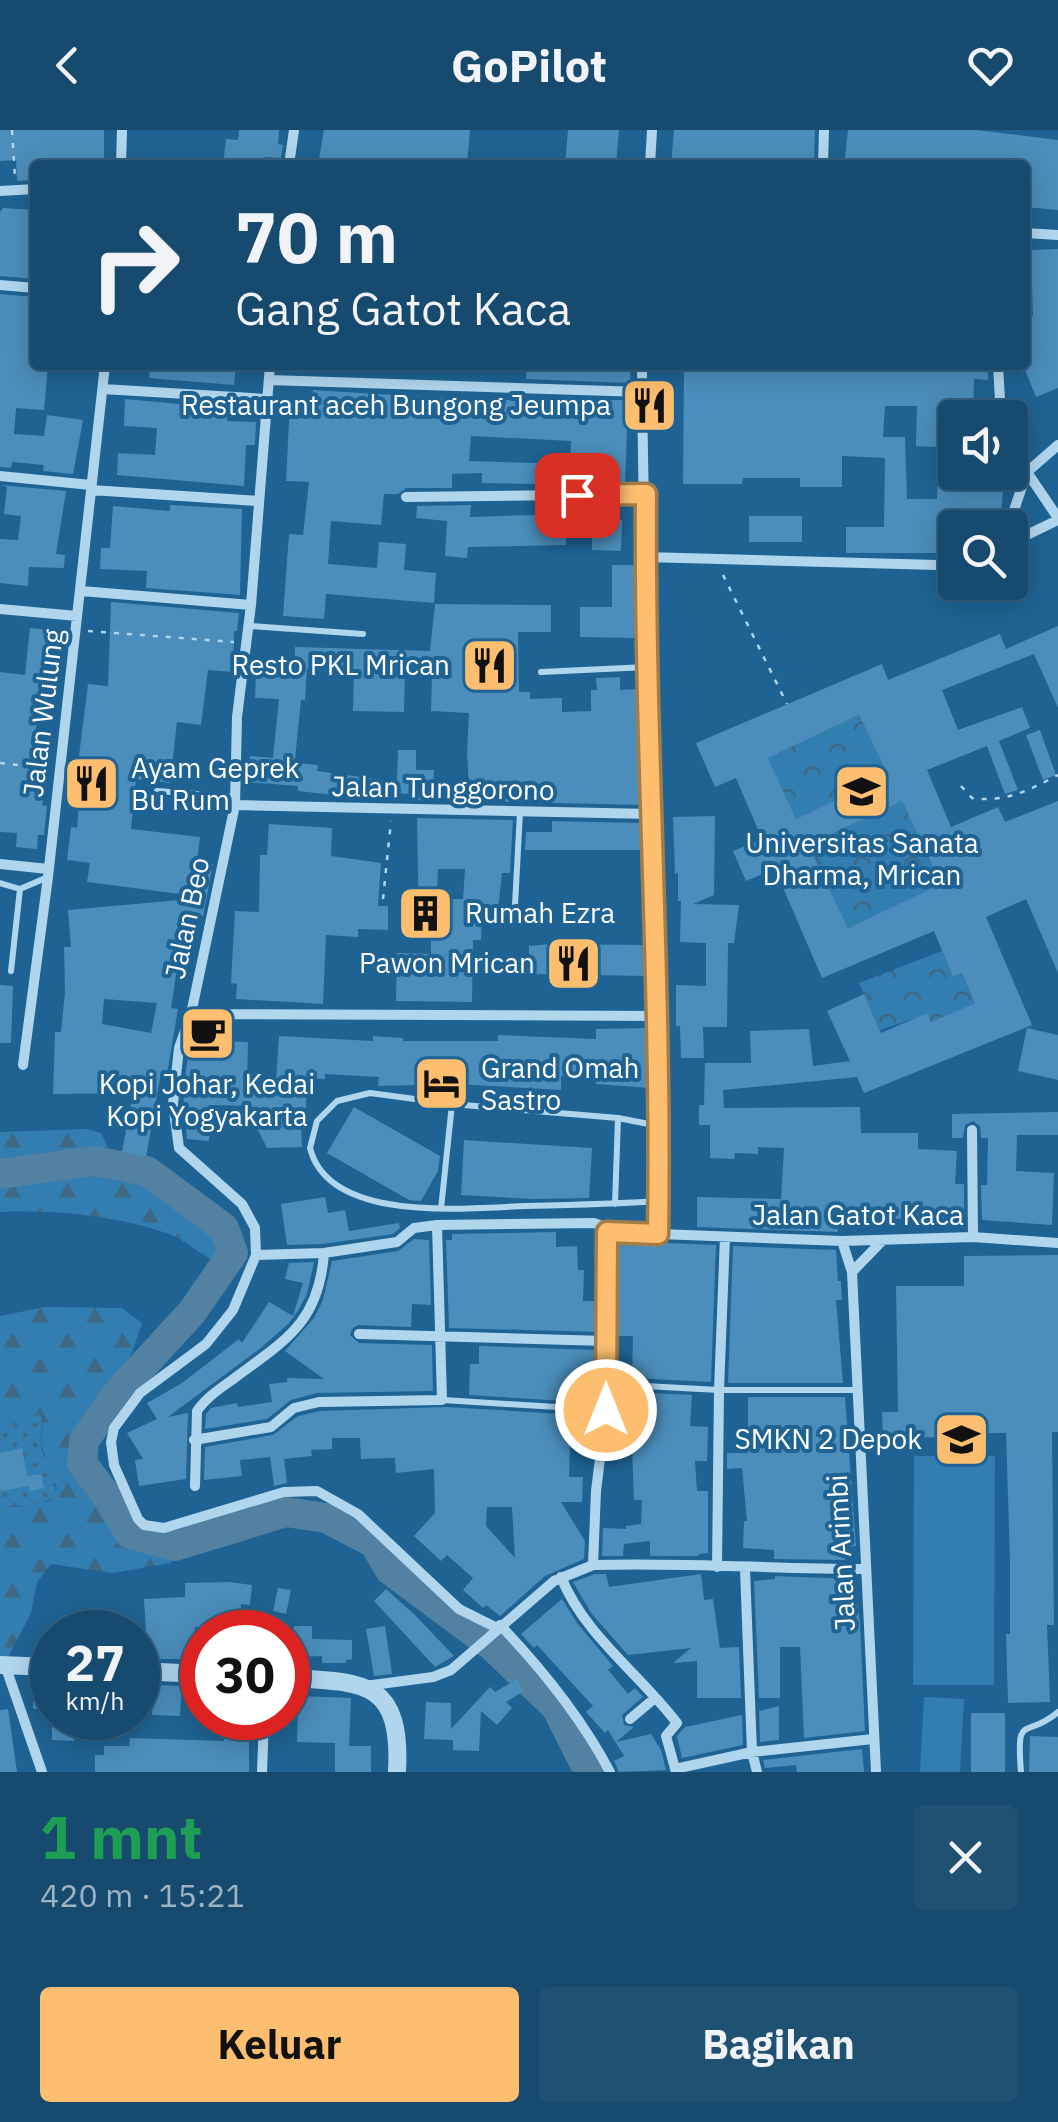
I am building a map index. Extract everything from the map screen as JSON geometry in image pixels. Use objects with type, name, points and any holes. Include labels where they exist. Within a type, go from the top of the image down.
[{"type":"street","points":[[121,160],[122,130]]},
{"type":"street","points":[[290,160],[294,130]]},
{"type":"street","points":[[650,160],[652,130]]},
{"type":"street","points":[[823,160],[824,130]]},
{"type":"street","points":[[0,191],[30,190]]},
{"type":"street","points":[[1030,233],[1058,235]]},
{"type":"street","points":[[0,286],[30,288]]},
{"type":"street","name":"Jalan Wulung","points":[[23,1065],[105,370]]},
{"type":"street","name":"Jalan Beo","points":[[269,370],[251,605],[237,717],[235,801],[191,1014],[659,1016]]},
{"type":"street","points":[[642,370],[659,1016],[658,1234]]},
{"type":"street","points":[[998,370],[999,400]]},
{"type":"street","points":[[268,380],[642,392]]},
{"type":"street","points":[[103,389],[267,399]]},
{"type":"street","points":[[1028,471],[1058,445]]},
{"type":"street","points":[[1028,474],[1058,519],[1028,534]]},
{"type":"street","points":[[0,476],[258,502]]},
{"type":"street","points":[[406,497],[646,494]]},
{"type":"street","points":[[645,558],[938,564]]},
{"type":"street","points":[[81,591],[251,605]]},
{"type":"street","points":[[0,609],[77,616]]},
{"type":"street","name":"Jalan Tunggorono","points":[[235,801],[392,811],[651,814]]},
{"type":"street","points":[[0,864],[48,873]]},
{"type":"street","points":[[191,1014],[173,1076],[176,1138],[182,1152],[242,1204],[255,1228],[256,1255],[233,1310],[206,1344],[140,1393],[114,1428],[114,1464],[138,1519],[144,1525],[164,1528],[294,1490],[327,1494],[372,1525],[460,1609],[499,1627],[541,1668],[593,1740],[610,1772]]},
{"type":"street","points":[[972,1130],[973,1238]]},
{"type":"street","name":"Jalan Gatot Kaca","points":[[437,1224],[594,1223],[607,1232],[1058,1243]]},
{"type":"street","points":[[194,1440],[270,1428],[294,1408],[320,1402],[442,1400],[437,1224],[414,1228],[397,1242],[324,1252],[256,1255]]},
{"type":"street","points":[[592,1565],[606,1410],[607,1232]]},
{"type":"street","points":[[717,1567],[725,1236]]},
{"type":"street","name":"Jalan Arimbi","points":[[842,1240],[852,1272],[876,1772]]},
{"type":"street","points":[[852,1272],[883,1240]]},
{"type":"street","points":[[195,1486],[194,1440],[200,1406],[303,1322],[321,1281],[324,1252]]},
{"type":"street","points":[[360,1334],[606,1341]]},
{"type":"street","points":[[364,1686],[451,1670],[561,1577],[592,1565],[677,1562],[744,1569],[864,1569]]},
{"type":"street","points":[[744,1569],[752,1752],[757,1772]]},
{"type":"street","points":[[561,1577],[572,1605],[589,1628],[634,1672],[677,1723],[666,1736],[676,1771],[752,1752],[873,1739]]},
{"type":"street","points":[[30,1666],[3,1665],[42,1772]]},
{"type":"street","points":[[310,1679],[350,1681],[374,1691],[394,1721],[396,1772]]},
{"type":"street","points":[[630,1719],[655,1698]]},
{"type":"street","points":[[262,1772],[263,1740]]},
{"type":"lane","points":[[248,626],[362,634]]},
{"type":"lane","points":[[542,672],[648,667]]},
{"type":"lane","points":[[156,792],[235,801]]},
{"type":"lane","points":[[515,905],[520,812]]},
{"type":"lane","points":[[0,882],[20,889],[48,873]]},
{"type":"lane","points":[[11,971],[20,889]]},
{"type":"lane","points":[[659,1201],[412,1208],[357,1195],[324,1176],[310,1148],[318,1121],[337,1101],[370,1093],[618,1118],[660,1127]]},
{"type":"lane","points":[[441,1209],[452,1104]]},
{"type":"lane","points":[[614,1204],[618,1118]]},
{"type":"lane","points":[[606,1384],[719,1390],[856,1390]]},
{"type":"lane","points":[[442,1400],[606,1410]]},
{"type":"lane","points":[[1021,1772],[1019,1740],[1023,1730],[1058,1712]]},
{"type":"path","points":[[12,130],[16,190]]},
{"type":"path","points":[[715,560],[788,704]]},
{"type":"path","points":[[74,630],[246,643]]},
{"type":"path","points":[[0,763],[58,770]]},
{"type":"path","points":[[961,786],[972,798],[988,801],[1022,794],[1058,775]]},
{"type":"path","points":[[383,899],[392,811]]},
{"type":"green space","points":[[859,715],[888,775],[796,819],[768,758]]},
{"type":"green space","points":[[902,801],[941,884],[848,928],[808,845]]},
{"type":"green space","points":[[942,951],[953,977],[962,973],[975,1003],[931,1022],[927,1014],[880,1030],[859,983]]},
{"type":"green space","points":[[87,1129],[101,1133],[114,1160],[162,1176],[237,1237],[243,1252],[240,1267],[217,1262],[173,1236],[124,1221],[62,1213],[0,1212],[0,1132]]},
{"type":"green space","points":[[45,1307],[122,1308],[142,1323],[117,1387],[85,1433],[78,1464],[127,1537],[174,1549],[171,1563],[112,1573],[51,1564],[37,1582],[30,1615],[6,1661],[0,1661],[0,1506],[21,1507],[50,1501],[57,1488],[41,1444],[40,1414],[0,1424],[0,1316]]},
{"type":"green space","points":[[40,1414],[41,1445],[51,1467],[55,1491],[44,1503],[0,1506],[0,1424]]},
{"type":"green space","points":[[914,1456],[995,1456],[994,1685],[913,1685]]},
{"type":"green space","points":[[924,1697],[964,1699],[960,1772],[920,1772]]},
{"type":"building","points":[[0,130],[104,130],[104,160],[30,160],[30,180],[17,181],[16,160],[0,161]]},
{"type":"building","points":[[239,130],[279,130],[281,158],[224,160],[226,139],[238,140]]},
{"type":"building","points":[[324,130],[470,130],[467,160],[319,160]]},
{"type":"building","points":[[568,130],[619,130],[616,160],[565,160]]},
{"type":"building","points":[[674,130],[815,130],[814,160],[671,160]]},
{"type":"building","points":[[848,130],[977,130],[1058,140],[1058,210],[1030,207],[1030,160],[845,160]]},
{"type":"building","points":[[3,208],[30,210],[30,279],[0,276]]},
{"type":"building","points":[[1058,249],[1058,388],[1036,397],[1025,370],[1032,365],[1031,250]]},
{"type":"building","points":[[0,294],[30,297],[30,370],[48,370],[44,410],[16,408],[14,434],[44,436],[47,415],[83,420],[73,474],[43,471],[44,465],[12,462],[11,468],[0,467]]},
{"type":"building","points":[[150,370],[236,370],[234,385],[149,378]]},
{"type":"building","points":[[527,370],[631,370],[630,383],[526,379]]},
{"type":"building","points":[[684,370],[988,370],[988,380],[974,379],[973,400],[938,400],[938,447],[938,490],[1003,491],[1001,510],[938,510],[938,553],[846,553],[846,527],[884,527],[885,458],[842,456],[842,487],[800,487],[800,478],[743,478],[742,484],[683,484]],"holes":[[[885,406],[917,406],[916,446],[938,447],[937,499],[907,499],[905,437],[883,437]]]},
{"type":"building","points":[[313,390],[475,400],[628,400],[625,486],[482,483],[482,473],[452,474],[452,488],[406,488],[398,494],[384,494],[381,525],[331,521],[328,564],[377,568],[379,542],[406,544],[404,570],[436,573],[434,603],[326,594],[324,619],[283,616],[289,534],[303,535],[309,482],[286,481],[289,422],[290,415],[310,416]],"holes":[[[471,436],[571,441],[570,464],[469,461]]]},
{"type":"building","points":[[125,399],[228,409],[227,421],[256,422],[255,445],[246,445],[244,486],[117,475],[118,453],[155,455],[157,428],[124,426]]},
{"type":"building","points":[[0,485],[66,491],[56,554],[65,555],[64,568],[29,567],[28,586],[0,583],[0,539],[18,540],[21,516],[4,514],[7,487]]},
{"type":"building","points":[[170,505],[242,509],[240,595],[146,588],[147,571],[100,569],[101,548],[110,548],[113,506],[170,511]]},
{"type":"building","points":[[471,505],[470,517],[565,514],[566,545],[468,547],[467,558],[445,556],[447,521],[416,518],[417,506]]},
{"type":"building","points":[[749,516],[802,516],[802,542],[749,542]]},
{"type":"building","points":[[592,520],[622,520],[621,551],[592,550]]},
{"type":"building","points":[[612,565],[636,565],[638,638],[580,637],[580,607],[612,607]]},
{"type":"building","points":[[111,602],[239,613],[234,631],[233,672],[208,670],[201,725],[177,722],[170,783],[136,779],[131,829],[200,837],[197,860],[213,864],[203,916],[193,914],[187,956],[179,955],[171,1008],[178,1009],[167,1074],[161,1072],[146,1157],[122,1152],[133,1093],[53,1094],[55,1032],[61,1032],[65,992],[64,947],[71,947],[68,910],[180,900],[180,894],[87,882],[90,863],[67,860],[71,827],[77,828],[82,772],[77,772],[88,684],[108,686]],"holes":[[[104,999],[157,1003],[151,1033],[102,1024]]]},
{"type":"building","points":[[435,604],[551,605],[551,632],[518,632],[519,692],[530,692],[530,699],[562,698],[562,712],[591,711],[591,690],[597,690],[596,678],[620,677],[620,690],[640,689],[643,805],[470,801],[469,713],[431,711],[432,672],[405,672],[404,712],[353,711],[354,670],[307,669],[295,759],[297,763],[318,765],[317,771],[397,782],[398,750],[416,750],[416,770],[434,770],[433,801],[417,800],[418,794],[343,796],[298,791],[298,786],[248,782],[250,756],[273,758],[279,699],[255,698],[256,676],[294,678],[295,647],[430,651]]},
{"type":"building","points":[[1058,626],[1058,708],[1034,654],[942,690],[958,730],[1022,707],[1030,728],[999,741],[1018,790],[1005,794],[987,746],[927,770],[951,827],[998,807],[1005,822],[1058,801],[1058,973],[1026,899],[986,917],[1032,1025],[864,1093],[857,1077],[723,1090],[724,1108],[860,1107],[861,1133],[918,1133],[918,1149],[957,1151],[955,1184],[964,1184],[964,1224],[928,1225],[928,1218],[844,1220],[844,1227],[838,1227],[838,1232],[697,1227],[697,1197],[781,1199],[784,1148],[758,1147],[758,1154],[710,1158],[710,1125],[699,1125],[699,1105],[704,1105],[705,1063],[751,1063],[750,1031],[809,1029],[813,1066],[850,1061],[827,1011],[864,994],[881,1033],[927,1013],[931,1022],[975,1003],[962,973],[953,977],[934,931],[822,978],[775,869],[746,881],[733,851],[762,839],[736,778],[715,787],[696,743],[882,664],[888,680],[1000,634],[1006,649]],"holes":[[[859,715],[888,775],[796,819],[768,758]],[[902,801],[941,884],[848,928],[808,845]]]},
{"type":"building","points":[[30,628],[65,632],[61,670],[46,669],[36,728],[31,774],[46,776],[42,805],[47,806],[44,835],[38,835],[37,849],[16,847],[17,833],[0,832],[0,672],[25,675]]},
{"type":"building","points":[[1040,730],[1056,775],[1043,780],[1026,735]]},
{"type":"building","points":[[715,816],[714,895],[693,904],[739,905],[734,943],[728,943],[727,1027],[703,1027],[704,1058],[681,1058],[676,985],[706,986],[706,943],[680,942],[681,901],[678,873],[675,874],[673,817]]},
{"type":"building","points":[[417,818],[513,820],[510,873],[502,873],[497,918],[482,915],[481,940],[473,940],[472,1002],[396,1001],[397,953],[431,954],[431,928],[419,928]],"holes":[[[438,869],[465,869],[463,899],[437,899]]]},
{"type":"building","points":[[552,821],[643,823],[643,850],[525,850],[526,832],[552,832]]},
{"type":"building","points":[[269,824],[332,828],[331,856],[381,863],[378,906],[388,906],[388,930],[358,929],[358,937],[326,935],[323,1004],[236,999],[237,984],[231,983],[235,911],[259,912],[260,855],[267,855]]},
{"type":"building","points":[[647,945],[647,976],[529,974],[529,946]]},
{"type":"building","points":[[0,985],[13,986],[11,1043],[0,1043]]},
{"type":"building","points":[[649,1028],[650,1088],[596,1084],[596,1076],[561,1076],[561,1090],[456,1084],[378,1086],[379,1077],[325,1074],[325,1079],[307,1078],[306,1108],[300,1108],[302,1147],[267,1148],[246,1106],[212,1105],[209,1141],[187,1139],[183,1090],[190,1044],[248,1042],[247,1080],[276,1081],[279,1036],[373,1041],[373,1036],[403,1041],[498,1041],[498,1035],[596,1039],[596,1029]]},
{"type":"building","points":[[1027,1028],[1058,1035],[1058,1080],[1018,1071]]},
{"type":"building","points":[[354,1107],[440,1156],[438,1171],[421,1201],[409,1200],[327,1153]]},
{"type":"building","points":[[1058,1112],[1058,1135],[1017,1135],[1016,1171],[1054,1173],[1052,1225],[982,1220],[981,1185],[987,1185],[988,1138],[981,1138],[980,1126],[973,1121],[965,1125],[963,1138],[952,1138],[952,1114]]},
{"type":"building","points":[[464,1140],[592,1148],[589,1198],[461,1195]]},
{"type":"building","points":[[325,1197],[328,1213],[345,1210],[349,1231],[399,1223],[400,1228],[393,1234],[287,1245],[281,1204]]},
{"type":"building","points":[[556,1232],[556,1247],[577,1246],[578,1270],[584,1270],[583,1301],[598,1301],[598,1332],[449,1328],[446,1240],[452,1240],[452,1234]]},
{"type":"building","points":[[414,1239],[429,1240],[431,1305],[412,1304],[411,1327],[358,1325],[350,1335],[359,1343],[432,1345],[433,1391],[317,1393],[291,1400],[267,1419],[205,1429],[206,1414],[211,1408],[272,1402],[269,1384],[287,1382],[287,1378],[324,1379],[285,1351],[314,1318],[323,1300],[332,1261],[398,1251]]},
{"type":"building","points":[[616,1241],[716,1245],[711,1382],[632,1378],[633,1336],[615,1336]]},
{"type":"building","points":[[733,1246],[836,1250],[842,1300],[836,1300],[843,1383],[728,1383]]},
{"type":"building","points":[[1058,1255],[1058,1432],[1052,1432],[1054,1625],[1047,1625],[1050,1702],[1008,1703],[1010,1560],[1006,1433],[937,1433],[937,1437],[883,1439],[882,1412],[898,1412],[896,1286],[964,1286],[964,1256]]},
{"type":"building","points":[[314,1262],[307,1294],[289,1323],[168,1417],[188,1413],[186,1479],[139,1486],[135,1460],[143,1459],[127,1433],[157,1419],[147,1403],[182,1383],[239,1339],[242,1343],[269,1302],[293,1316],[303,1283],[285,1279],[289,1263]]},
{"type":"building","points":[[479,1346],[598,1350],[597,1403],[469,1395],[470,1364],[479,1364]]},
{"type":"building","points":[[630,1392],[692,1395],[690,1426],[708,1427],[707,1461],[695,1461],[697,1491],[708,1491],[708,1553],[650,1556],[650,1541],[624,1544],[623,1556],[602,1556],[603,1528],[626,1529],[641,1524],[642,1500],[634,1500]]},
{"type":"building","points":[[748,1397],[845,1397],[856,1546],[845,1547],[845,1560],[774,1559],[774,1550],[743,1548],[747,1521],[742,1468],[727,1469],[727,1453],[748,1453]]},
{"type":"building","points":[[446,1407],[596,1416],[593,1440],[570,1438],[569,1477],[583,1477],[582,1502],[561,1502],[585,1541],[584,1559],[545,1576],[500,1616],[486,1605],[483,1608],[463,1590],[473,1578],[447,1555],[441,1561],[414,1536],[435,1513],[434,1469],[396,1473],[395,1458],[361,1459],[360,1438],[332,1438],[332,1449],[311,1450],[312,1456],[284,1459],[287,1483],[274,1486],[270,1457],[240,1460],[242,1476],[204,1480],[205,1447],[273,1435],[298,1416],[320,1411]],"holes":[[[487,1507],[512,1507],[515,1558],[486,1526]]]},
{"type":"building","points":[[22,1448],[27,1476],[41,1474],[44,1488],[30,1491],[29,1486],[0,1491],[0,1453]]},
{"type":"building","points":[[606,1574],[609,1587],[701,1574],[704,1600],[713,1599],[720,1648],[739,1647],[741,1698],[697,1698],[697,1661],[673,1663],[691,1648],[628,1655],[591,1613],[573,1582]]},
{"type":"building","points":[[775,1576],[852,1579],[852,1601],[857,1601],[860,1623],[865,1731],[804,1738],[800,1647],[780,1647],[780,1698],[759,1698],[754,1581]]},
{"type":"building","points":[[185,1583],[252,1585],[250,1605],[241,1604],[241,1610],[180,1610],[180,1659],[160,1659],[160,1610],[145,1610],[144,1599],[185,1597]]},
{"type":"building","points":[[278,1588],[291,1590],[287,1610],[273,1610]]},
{"type":"building","points":[[386,1589],[454,1656],[435,1667],[374,1601]]},
{"type":"building","points":[[562,1599],[613,1666],[608,1670],[628,1694],[635,1688],[643,1697],[622,1715],[624,1725],[634,1727],[616,1742],[651,1734],[661,1750],[666,1770],[619,1772],[614,1761],[624,1756],[608,1730],[605,1733],[586,1712],[593,1706],[537,1645],[534,1648],[521,1634]]},
{"type":"building","points":[[310,1626],[312,1639],[352,1640],[352,1659],[346,1663],[322,1663],[322,1656],[310,1656]]},
{"type":"building","points":[[385,1626],[392,1674],[374,1676],[366,1629]]},
{"type":"building","points":[[517,1679],[524,1691],[506,1702],[512,1708],[497,1725],[481,1711],[479,1751],[453,1750],[453,1740],[424,1739],[426,1702],[451,1703],[451,1729],[490,1687],[495,1692]]},
{"type":"building","points":[[160,1685],[180,1686],[180,1716],[160,1715]]},
{"type":"building","points":[[310,1696],[351,1698],[349,1746],[371,1746],[371,1772],[335,1772],[335,1743],[297,1742],[310,1740]]},
{"type":"building","points":[[779,1706],[779,1740],[760,1742],[759,1711]]},
{"type":"building","points":[[8,1709],[17,1772],[0,1772],[0,1710]]},
{"type":"building","points":[[971,1713],[1005,1713],[1005,1772],[971,1772]]},
{"type":"building","points":[[742,1715],[743,1745],[682,1758],[677,1736],[685,1727]]},
{"type":"building","points":[[1030,1736],[1058,1737],[1058,1772],[1029,1772]]},
{"type":"building","points":[[130,1740],[249,1740],[249,1772],[95,1772],[95,1755],[104,1755],[104,1746],[129,1746]]},
{"type":"building","points":[[862,1749],[864,1772],[797,1772],[796,1765],[765,1768],[763,1760]]},
{"type":"waterway","points":[[0,1174],[94,1161],[147,1171],[224,1228],[233,1253],[192,1312],[115,1396],[84,1441],[82,1463],[130,1534],[175,1546],[286,1512],[326,1518],[374,1543],[390,1570],[492,1646],[556,1707],[589,1772]]},
{"type":"place","name":"Restaurant aceh Bungong Jeumpa","points":[[650,405]]},
{"type":"place","name":"Resto PKL Mrican","points":[[489,665]]},
{"type":"place","name":"Ayam Geprek Bu Rum","points":[[92,784]]},
{"type":"place","name":"Universitas Sanata Dharma, Mrican","points":[[862,792]]},
{"type":"place","name":"Rumah Ezra","points":[[426,913]]},
{"type":"place","name":"Pawon Mrican","points":[[574,963]]},
{"type":"place","name":"Kopi Johar, Kedai Kopi Yogyakarta","points":[[207,1033]]},
{"type":"place","name":"Grand Omah Sastro","points":[[442,1084]]},
{"type":"place","name":"SMKN 2 Depok","points":[[961,1439]]},
{"type":"route","points":[[577,495],[646,494],[659,1016],[658,1234],[607,1232],[606,1410]]}]
